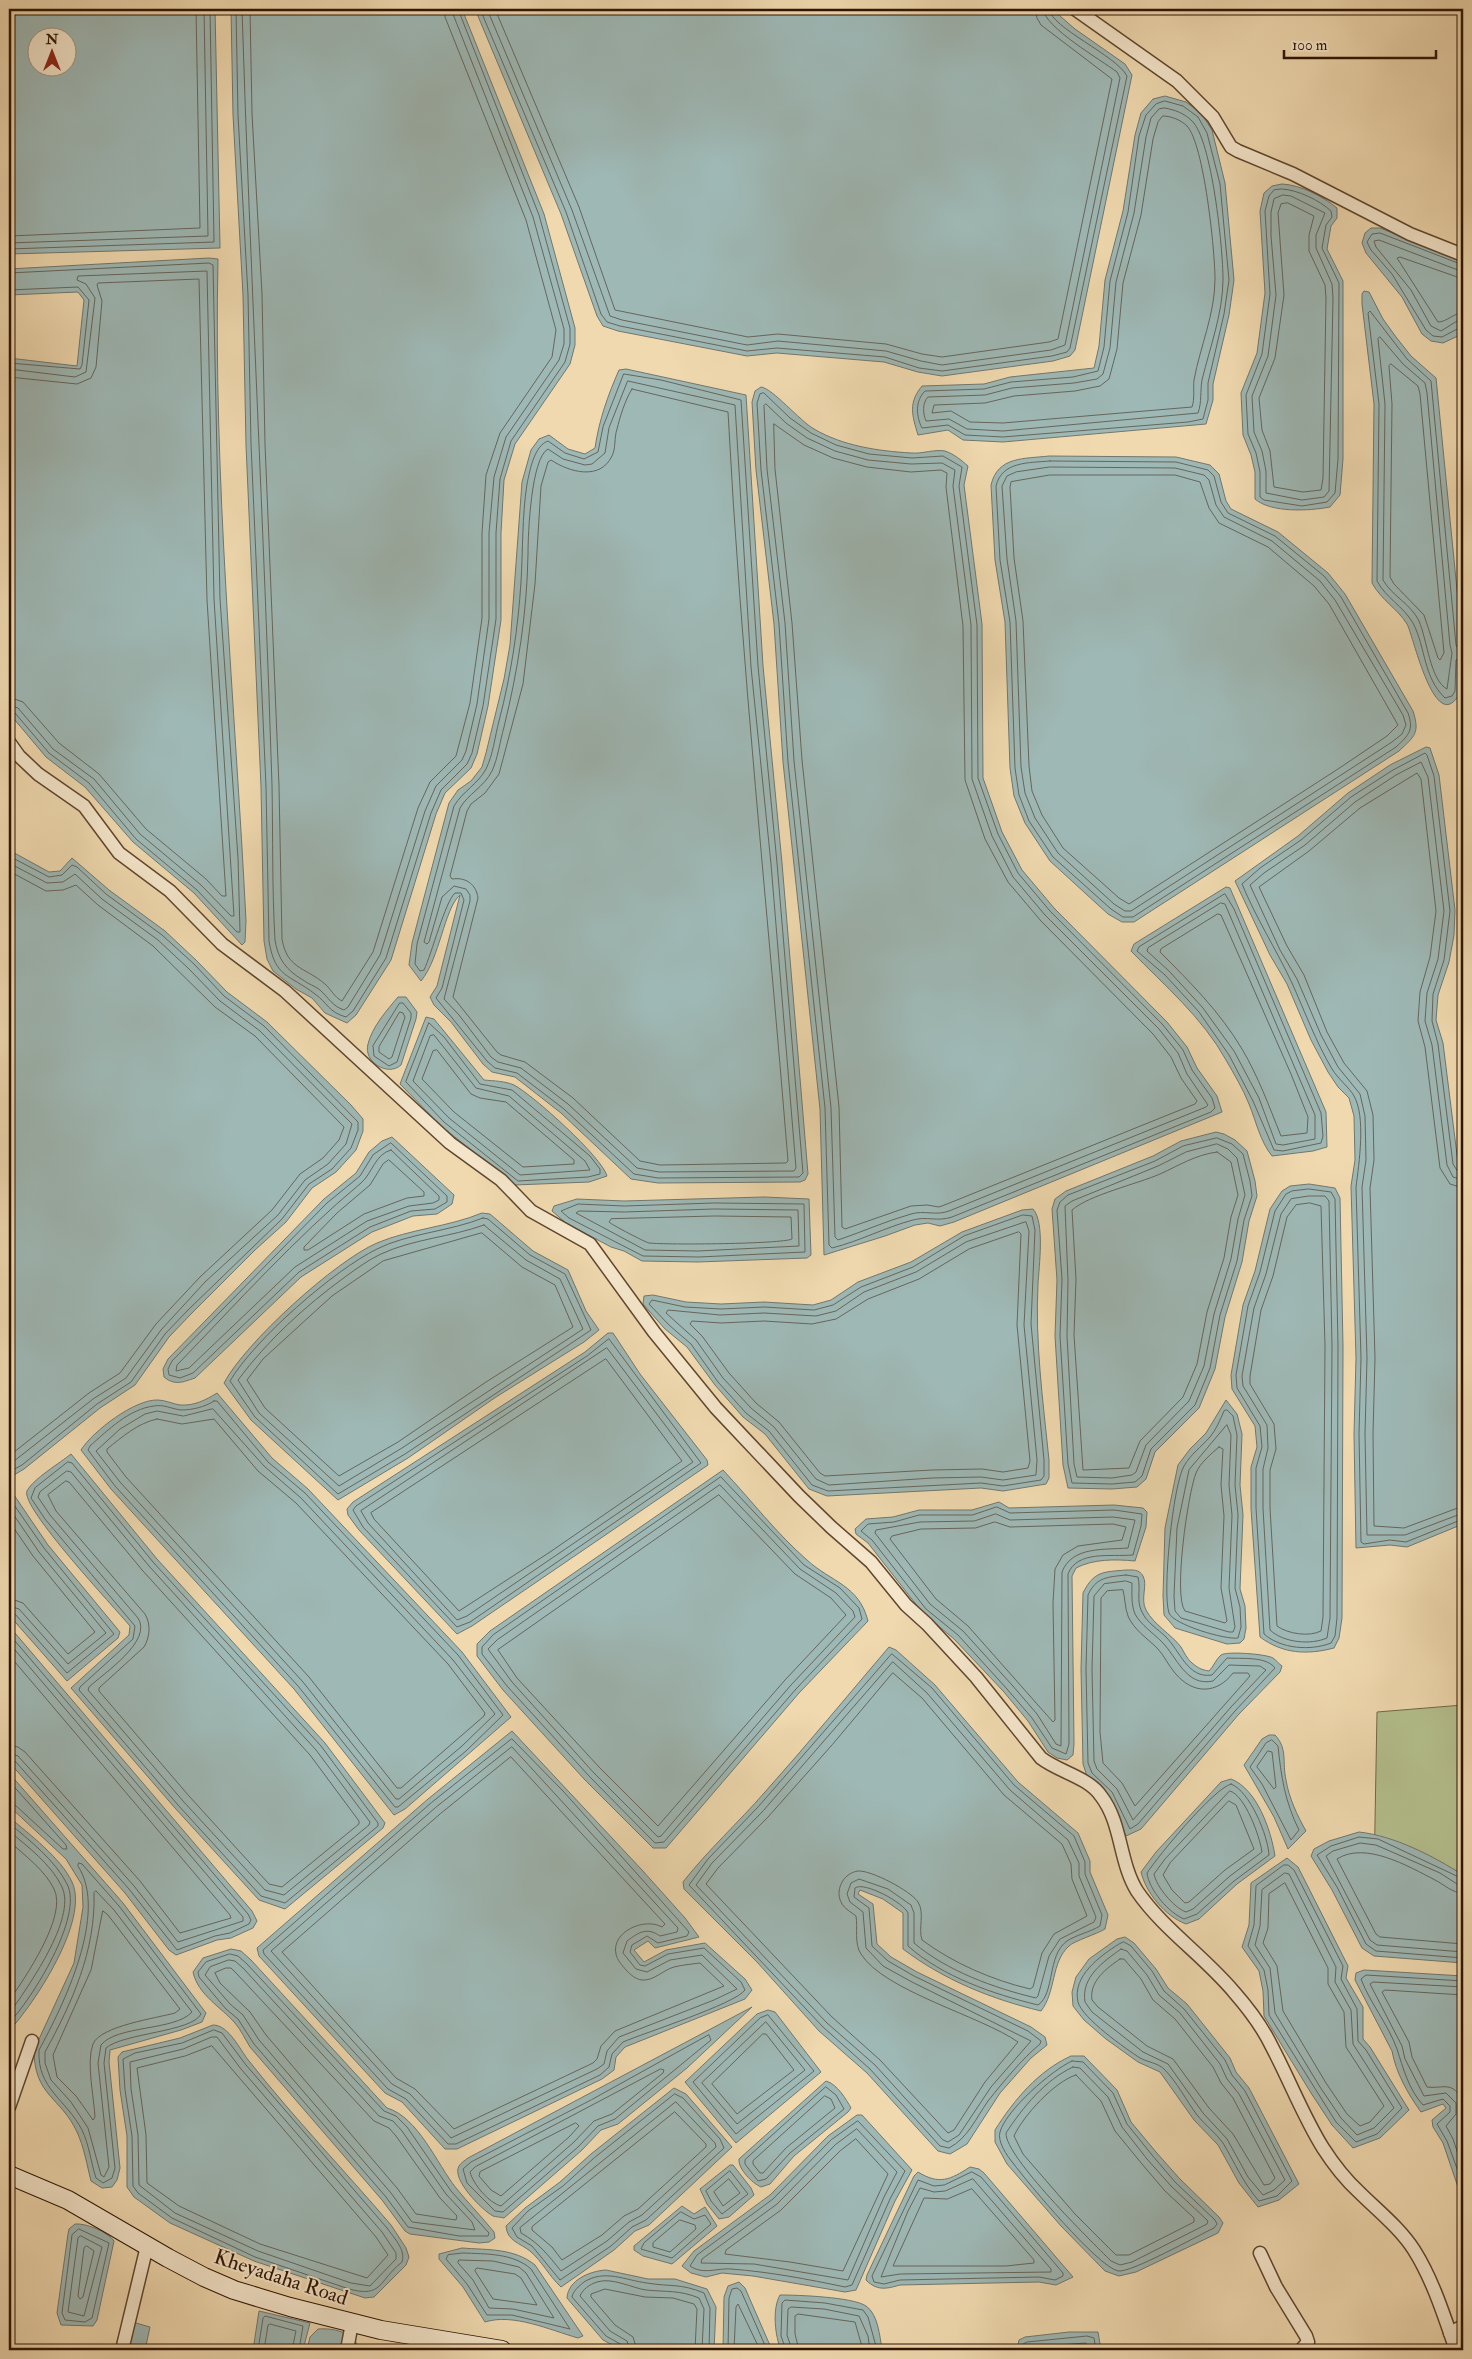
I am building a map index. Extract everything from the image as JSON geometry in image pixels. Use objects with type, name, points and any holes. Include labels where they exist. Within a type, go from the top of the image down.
[{"type":"main road","name":"Kheyadaha Road","points":[[9,2175],[68,2200],[204,2277],[234,2290],[382,2330],[502,2350]]},
{"type":"street","points":[[1075,9],[1177,81],[1213,117],[1231,147],[1238,152],[1293,174],[1410,234],[1463,255]]},
{"type":"street","points":[[9,742],[19,756],[38,774],[84,806],[119,853],[170,891],[222,944],[285,991],[450,1143],[461,1148],[501,1180],[531,1211],[590,1244],[654,1332],[716,1408],[830,1527],[871,1562],[906,1605],[927,1624],[976,1677],[1041,1758],[1053,1768],[1084,1782],[1101,1794],[1107,1806],[1126,1866],[1137,1890],[1234,1992],[1255,2021],[1271,2045],[1305,2118],[1326,2153],[1356,2190],[1389,2221],[1413,2249],[1439,2300],[1456,2350]]},
{"type":"street","points":[[9,2107],[32,2041]]},
{"type":"street","points":[[122,2350],[147,2246]]},
{"type":"street","points":[[1260,2253],[1276,2287],[1306,2336],[1308,2342],[1301,2350]]},
{"type":"street","points":[[347,2350],[352,2323]]},
{"type":"street","points":[[1450,2334],[1463,2326]]},
{"type":"green space","points":[[1463,1705],[1463,1945],[1373,1933],[1377,1712]]},
{"type":"water","points":[[9,9],[215,9],[220,248],[9,254]]},
{"type":"water","points":[[231,9],[462,9],[544,214],[575,328],[575,345],[570,364],[515,444],[504,480],[501,533],[501,620],[488,706],[477,754],[471,768],[445,793],[436,814],[391,960],[356,1015],[347,1023],[325,1013],[312,998],[296,989],[273,971],[267,959],[264,941],[261,787],[246,445],[243,295],[233,115]]},
{"type":"water","points":[[475,9],[1052,9],[1075,29],[1125,64],[1132,75],[1075,350],[1070,356],[1053,361],[942,376],[918,372],[884,362],[777,353],[747,356],[618,331],[603,326],[597,316],[561,214]]},
{"type":"water","points":[[1165,96],[1186,102],[1201,113],[1212,130],[1225,183],[1234,280],[1229,315],[1213,384],[1213,400],[1206,424],[1003,442],[963,440],[948,430],[918,435],[912,409],[915,398],[922,386],[984,384],[1010,377],[1094,368],[1099,346],[1105,280],[1123,211],[1135,135],[1141,113],[1153,99]]},
{"type":"water","points":[[1282,184],[1296,186],[1311,192],[1337,208],[1337,218],[1331,226],[1327,249],[1343,281],[1343,459],[1340,495],[1330,507],[1301,510],[1271,507],[1255,499],[1255,472],[1243,435],[1241,393],[1257,353],[1265,293],[1260,211],[1264,193],[1272,186]]},
{"type":"water","points":[[1371,228],[1380,228],[1463,261],[1463,329],[1458,336],[1443,343],[1431,341],[1422,334],[1402,297],[1366,253],[1362,243],[1365,233]]},
{"type":"water","points":[[218,259],[217,342],[222,508],[246,921],[245,942],[242,945],[194,893],[133,842],[85,787],[46,757],[9,713],[9,358],[77,366],[84,300],[78,292],[9,295],[9,269]]},
{"type":"water","points":[[1364,291],[1369,292],[1383,319],[1411,356],[1436,378],[1459,610],[1460,693],[1451,704],[1442,703],[1434,694],[1426,680],[1407,624],[1399,613],[1380,595],[1372,583],[1374,404],[1362,304],[1362,294]]},
{"type":"water","points":[[626,369],[746,395],[763,666],[782,863],[808,1174],[805,1180],[800,1182],[658,1183],[631,1179],[561,1113],[515,1077],[492,1072],[483,1064],[451,1022],[434,1005],[430,997],[437,986],[460,895],[450,911],[433,960],[421,981],[409,965],[412,943],[449,803],[458,790],[471,781],[482,767],[504,679],[510,645],[522,482],[531,450],[539,439],[549,435],[568,449],[585,454],[595,448],[601,418],[611,389],[619,370]]},
{"type":"water","points":[[761,387],[772,393],[808,425],[837,440],[861,447],[886,451],[915,453],[945,451],[954,455],[968,466],[964,485],[982,624],[983,778],[1002,832],[1022,870],[1054,908],[1167,1022],[1187,1047],[1197,1068],[1217,1096],[1222,1112],[954,1222],[940,1226],[928,1223],[915,1225],[824,1255],[820,1109],[783,762],[774,624],[756,470],[752,402],[755,391]]},
{"type":"water","points":[[1049,456],[1176,457],[1210,465],[1219,474],[1226,501],[1231,509],[1278,532],[1328,573],[1345,594],[1413,711],[1415,718],[1415,734],[1399,751],[1134,922],[1122,922],[1108,914],[1050,861],[1025,823],[1014,796],[1010,768],[1005,622],[995,560],[991,485],[999,469],[1006,464],[1022,459]]},
{"type":"water","points":[[1426,747],[1430,748],[1439,775],[1455,910],[1454,935],[1449,962],[1438,995],[1436,1020],[1443,1043],[1458,1163],[1463,1173],[1463,1524],[1407,1547],[1390,1545],[1356,1548],[1354,1434],[1356,1358],[1351,1186],[1355,1160],[1354,1116],[1349,1098],[1338,1087],[1328,1072],[1311,1040],[1287,984],[1270,955],[1235,881],[1298,836],[1348,793],[1390,765]]},
{"type":"water","points":[[9,850],[49,872],[60,871],[72,858],[109,890],[165,931],[227,992],[267,1022],[351,1105],[363,1119],[363,1131],[356,1150],[336,1172],[312,1188],[286,1222],[255,1250],[169,1337],[135,1385],[100,1408],[24,1469],[9,1478]]},
{"type":"water","points":[[1226,887],[1230,888],[1326,1112],[1327,1147],[1313,1151],[1272,1156],[1261,1137],[1244,1093],[1216,1044],[1182,1002],[1131,951],[1134,944]]},
{"type":"water","points":[[398,997],[406,997],[417,1012],[401,1065],[390,1069],[378,1066],[369,1057],[367,1051],[376,1025]]},
{"type":"water","points":[[426,1017],[434,1019],[484,1080],[514,1085],[566,1127],[593,1155],[607,1176],[589,1182],[515,1185],[441,1126],[400,1084]]},
{"type":"water","points":[[1216,1132],[1235,1140],[1247,1151],[1257,1196],[1249,1221],[1242,1262],[1225,1317],[1215,1369],[1199,1408],[1155,1452],[1146,1479],[1137,1487],[1112,1489],[1068,1488],[1063,1465],[1055,1336],[1057,1280],[1052,1209],[1055,1199],[1066,1191],[1153,1156],[1181,1141]]},
{"type":"water","points":[[392,1137],[454,1195],[452,1204],[437,1214],[413,1216],[372,1232],[301,1277],[195,1378],[183,1382],[172,1382],[164,1377],[163,1369],[168,1359],[324,1199],[356,1173],[369,1152],[382,1141]]},
{"type":"water","points":[[1309,1184],[1335,1188],[1340,1198],[1343,1346],[1342,1618],[1339,1638],[1334,1648],[1314,1652],[1296,1652],[1277,1647],[1260,1637],[1251,1509],[1251,1467],[1257,1447],[1255,1426],[1232,1389],[1231,1375],[1243,1305],[1255,1271],[1270,1209],[1282,1191],[1290,1186]]},
{"type":"water","points":[[764,1197],[809,1199],[811,1255],[807,1258],[698,1262],[642,1261],[566,1223],[552,1211],[554,1206],[577,1199],[624,1201]]},
{"type":"water","points":[[1033,1209],[1037,1215],[1040,1234],[1037,1306],[1040,1372],[1049,1460],[1049,1478],[1046,1484],[1003,1491],[981,1488],[827,1496],[809,1489],[765,1434],[743,1417],[715,1385],[687,1347],[665,1329],[643,1304],[644,1296],[653,1295],[686,1302],[721,1304],[764,1302],[813,1305],[831,1300],[858,1282],[911,1262],[962,1232],[1022,1210]]},
{"type":"water","points":[[482,1213],[490,1214],[533,1251],[568,1270],[586,1311],[599,1330],[584,1342],[496,1397],[408,1458],[338,1500],[251,1420],[224,1383],[235,1366],[271,1326],[316,1285],[359,1253],[390,1238],[456,1222]]},
{"type":"water","points":[[608,1333],[613,1333],[640,1374],[707,1460],[708,1465],[472,1626],[457,1634],[359,1530],[348,1515],[347,1509],[353,1502],[585,1352]]},
{"type":"water","points":[[217,1393],[272,1458],[308,1489],[462,1652],[511,1717],[405,1809],[394,1815],[294,1689],[111,1489],[81,1450],[95,1434],[115,1418],[138,1405],[158,1400],[180,1405],[190,1405]]},
{"type":"water","points":[[1226,1400],[1237,1414],[1242,1434],[1240,1485],[1243,1515],[1240,1589],[1245,1606],[1246,1628],[1244,1639],[1240,1643],[1227,1644],[1175,1628],[1164,1615],[1163,1596],[1165,1528],[1178,1465],[1190,1449],[1206,1433]]},
{"type":"water","points":[[71,1454],[157,1559],[325,1743],[385,1823],[383,1828],[285,1909],[259,1900],[175,1808],[71,1688],[129,1635],[130,1626],[53,1536],[29,1501],[27,1491],[30,1486]]},
{"type":"water","points":[[723,1470],[796,1550],[816,1567],[843,1585],[858,1599],[868,1621],[799,1693],[666,1848],[653,1848],[585,1780],[503,1690],[477,1656],[477,1644],[490,1631]]},
{"type":"water","points":[[14,1495],[48,1545],[120,1632],[118,1638],[67,1681],[9,1615],[9,1497]]},
{"type":"water","points":[[999,1502],[1009,1508],[1114,1505],[1143,1508],[1147,1512],[1146,1527],[1135,1561],[1097,1561],[1076,1568],[1072,1576],[1074,1744],[1073,1755],[1067,1760],[1057,1758],[1048,1752],[1028,1721],[1004,1692],[954,1639],[922,1612],[868,1543],[856,1534],[855,1529],[866,1519],[893,1517],[919,1510],[972,1510]]},
{"type":"water","points":[[1136,1570],[1143,1576],[1145,1584],[1144,1606],[1149,1615],[1177,1642],[1190,1661],[1198,1667],[1209,1671],[1221,1655],[1231,1653],[1263,1655],[1273,1658],[1282,1666],[1280,1672],[1239,1714],[1141,1829],[1126,1836],[1108,1795],[1087,1776],[1083,1764],[1081,1669],[1083,1593],[1091,1580],[1100,1574]]},
{"type":"water","points":[[9,1626],[252,1911],[257,1921],[253,1928],[231,1938],[217,1940],[176,1955],[169,1950],[125,1893],[9,1762]]},
{"type":"water","points":[[889,1647],[896,1650],[935,1685],[1018,1782],[1078,1833],[1090,1861],[1090,1872],[1108,1915],[1105,1929],[1072,1944],[1063,1953],[1059,1960],[1046,2003],[1041,2011],[1004,2001],[969,1987],[951,1979],[919,1960],[903,1949],[903,1913],[883,1899],[860,1890],[858,1894],[873,1904],[877,1944],[891,1957],[917,1972],[1031,2027],[1045,2037],[1047,2045],[1031,2058],[1000,2093],[967,2144],[950,2154],[938,2151],[867,2073],[819,2031],[757,1962],[684,1889],[683,1882],[781,1774]]},
{"type":"water","points":[[512,1731],[642,1870],[685,1918],[699,1937],[655,1948],[648,1941],[634,1950],[644,1962],[666,1950],[705,1943],[745,1979],[752,1990],[745,1999],[625,2047],[616,2057],[614,2070],[602,2079],[457,2149],[445,2149],[402,2102],[385,2093],[259,1956],[257,1948],[428,1799]]},
{"type":"water","points":[[1269,1735],[1275,1735],[1282,1745],[1289,1793],[1306,1831],[1288,1849],[1274,1817],[1244,1765],[1262,1739]]},
{"type":"water","points":[[9,1773],[123,1903],[206,2013],[202,2022],[181,2030],[110,2050],[109,2062],[120,2168],[117,2180],[112,2187],[102,2188],[91,2181],[77,2132],[71,2120],[43,2087],[35,2065],[34,2050],[74,1963],[83,1907],[82,1885],[66,1859],[9,1806]]},
{"type":"water","points":[[1231,1779],[1248,1792],[1261,1811],[1270,1834],[1275,1856],[1237,1884],[1199,1919],[1186,1924],[1164,1910],[1147,1888],[1141,1872],[1156,1852],[1221,1782]]},
{"type":"water","points":[[9,1817],[53,1855],[72,1882],[75,1898],[73,1918],[67,1939],[57,1961],[32,2002],[9,2031]]},
{"type":"water","points":[[1359,1832],[1400,1842],[1463,1875],[1463,1963],[1374,1956],[1362,1948],[1332,1890],[1311,1856],[1314,1849],[1329,1841]]},
{"type":"water","points":[[1287,1858],[1298,1867],[1348,1966],[1346,1978],[1363,2007],[1363,2039],[1370,2047],[1409,2110],[1380,2138],[1353,2148],[1332,2125],[1264,2016],[1263,1991],[1259,1971],[1242,1947],[1249,1925],[1251,1883]]},
{"type":"water","points":[[1125,1937],[1134,1943],[1156,1969],[1168,1988],[1187,2004],[1230,2058],[1236,2072],[1249,2088],[1299,2184],[1279,2200],[1258,2207],[1239,2183],[1218,2145],[1194,2120],[1160,2072],[1138,2062],[1106,2039],[1084,2020],[1073,2006],[1072,1992],[1076,1977],[1089,1959],[1117,1939]]},
{"type":"water","points":[[231,1949],[241,1951],[251,1960],[387,2108],[398,2113],[408,2121],[426,2142],[456,2188],[494,2232],[495,2238],[489,2242],[479,2243],[410,2234],[405,2231],[382,2200],[250,2047],[235,2023],[200,1987],[193,1972],[203,1958]]},
{"type":"water","points":[[1364,1970],[1463,1976],[1463,2190],[1459,2190],[1443,2143],[1433,2127],[1432,2120],[1446,2108],[1443,2104],[1421,2112],[1403,2083],[1392,2051],[1355,1980],[1356,1973]]},
{"type":"water","points":[[752,2007],[687,2068],[618,2124],[601,2130],[582,2150],[504,2218],[488,2213],[463,2186],[459,2178],[459,2166],[468,2158]]},
{"type":"water","points":[[768,2010],[775,2012],[821,2072],[736,2143],[685,2082],[757,2014]]},
{"type":"water","points":[[213,2025],[219,2026],[229,2033],[249,2061],[284,2103],[391,2225],[406,2248],[409,2257],[406,2265],[374,2297],[365,2298],[254,2261],[170,2223],[134,2197],[127,2187],[127,2136],[120,2090],[118,2057],[122,2052],[180,2038]]},
{"type":"water","points":[[1071,2056],[1084,2056],[1117,2090],[1131,2122],[1179,2178],[1219,2217],[1223,2223],[1218,2233],[1136,2272],[1119,2276],[1105,2271],[1061,2226],[1007,2164],[995,2142],[995,2130],[1010,2108],[1037,2078]]},
{"type":"water","points":[[826,2081],[837,2088],[851,2108],[794,2156],[770,2184],[761,2187],[757,2185],[743,2171],[739,2159]]},
{"type":"water","points":[[674,2088],[686,2094],[732,2147],[649,2225],[635,2231],[614,2250],[561,2287],[530,2251],[511,2238],[506,2226],[525,2208],[560,2182],[591,2154]]},
{"type":"water","points":[[857,2115],[862,2115],[912,2170],[895,2201],[856,2290],[845,2292],[753,2276],[722,2273],[706,2277],[691,2273],[682,2266],[694,2251],[770,2195],[828,2136]]},
{"type":"water","points":[[730,2165],[733,2165],[751,2188],[754,2195],[729,2217],[719,2219],[707,2204],[700,2189]]},
{"type":"water","points":[[970,2167],[979,2169],[984,2173],[1073,2277],[1056,2285],[1039,2282],[900,2285],[886,2288],[870,2284],[866,2280],[867,2275],[914,2176],[918,2172],[938,2180],[950,2178]]},
{"type":"water","points":[[682,2206],[694,2214],[705,2207],[717,2226],[672,2264],[643,2256],[634,2250],[634,2246]]},
{"type":"water","points":[[75,2224],[96,2229],[107,2234],[114,2241],[97,2320],[93,2326],[61,2325],[57,2313],[69,2229]]},
{"type":"water","points":[[462,2248],[510,2253],[527,2259],[535,2265],[583,2336],[578,2338],[519,2321],[496,2320],[485,2322],[463,2287],[439,2259],[439,2254]]},
{"type":"water","points":[[606,2270],[648,2279],[675,2279],[707,2289],[716,2307],[714,2350],[622,2350],[603,2340],[567,2298],[571,2286],[576,2281],[593,2272]]},
{"type":"water","points":[[739,2282],[745,2288],[772,2350],[723,2350],[724,2297],[728,2286]]},
{"type":"water","points":[[780,2295],[850,2300],[866,2306],[876,2320],[882,2350],[781,2350],[775,2322],[776,2308]]},
{"type":"water","points":[[259,2311],[310,2323],[303,2350],[253,2350]]},
{"type":"water","points":[[129,2321],[150,2327],[145,2350],[118,2350]]},
{"type":"water","points":[[318,2329],[329,2329],[345,2333],[357,2344],[356,2350],[307,2350],[310,2337]]},
{"type":"water","points":[[1069,2332],[1098,2332],[1101,2350],[1017,2350],[1019,2340],[1025,2337]]}]
